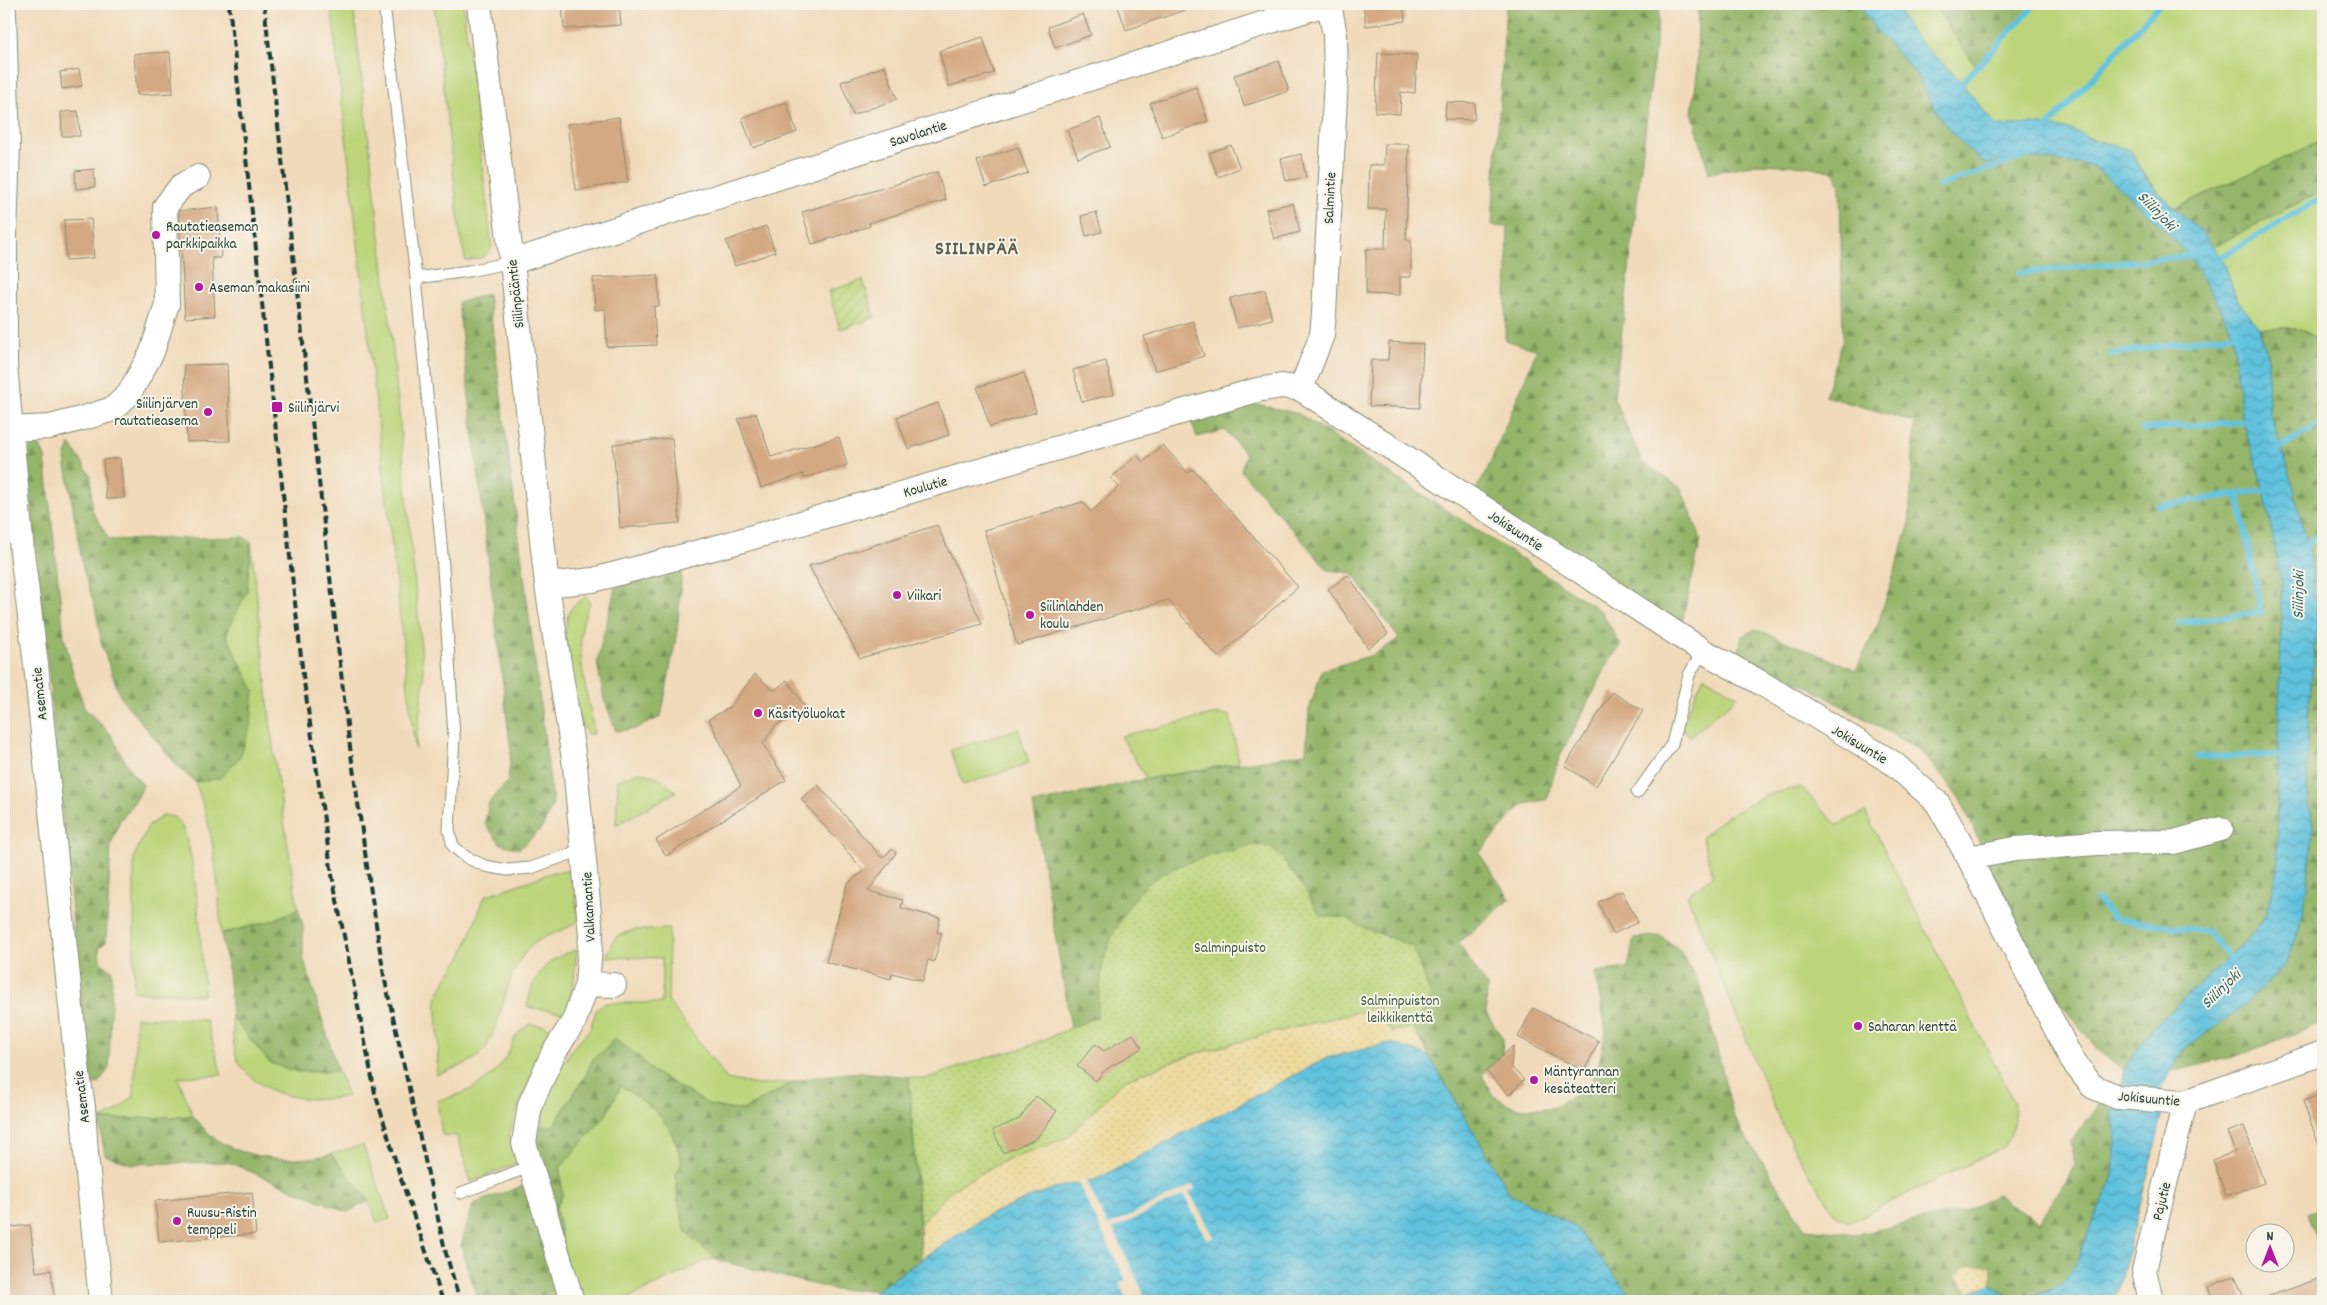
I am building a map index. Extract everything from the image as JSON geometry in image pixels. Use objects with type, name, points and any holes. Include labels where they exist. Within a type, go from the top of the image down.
[{"type":"street","name":"Siilinpääntie","points":[[479,4],[512,262],[547,585]]},
{"type":"street","name":"Savolantie","points":[[512,262],[1327,4]]},
{"type":"street","name":"Salmintie","points":[[1301,388],[1322,335],[1324,314],[1336,78],[1335,35],[1327,4]]},
{"type":"street","name":"Asematie","points":[[4,12],[6,90],[5,365],[9,430],[83,1107],[101,1301]]},
{"type":"street","points":[[9,430],[50,427],[87,418],[113,409],[129,394],[152,352],[167,304],[165,207],[182,186],[198,177]]},
{"type":"street","name":"Koulutie","points":[[547,585],[593,580],[720,546],[1257,390],[1282,386],[1301,388]]},
{"type":"street","name":"Jokisuuntie","points":[[1301,388],[1703,651],[1761,683],[1893,764],[1937,802],[1969,858],[2072,1060],[2092,1086],[2117,1098],[2176,1102],[2323,1053]]},
{"type":"street","name":"Valkamantie","points":[[547,585],[575,766],[591,935],[587,984],[574,1021],[553,1054],[530,1105],[524,1144],[572,1301]]},
{"type":"street","points":[[1969,858],[2015,849],[2097,843],[2174,842],[2221,829]]},
{"type":"street","points":[[587,984],[614,985]]},
{"type":"street","name":"Pajutie","points":[[2151,1301],[2144,1270],[2176,1102]]},
{"type":"lane","points":[[384,4],[416,278],[443,571],[454,736],[449,830],[453,846],[466,857],[485,866],[507,870],[530,868],[584,849]]},
{"type":"lane","points":[[416,278],[469,272],[512,262]]},
{"type":"lane","points":[[1637,793],[1672,744],[1689,675],[1703,651]]},
{"type":"lane","points":[[461,1193],[531,1166]]},
{"type":"green space","points":[[331,4],[353,4],[392,340],[424,679],[415,750]]},
{"type":"green space","points":[[434,4],[463,4],[492,248],[484,257],[466,261],[461,241]]},
{"type":"green space","points":[[1506,4],[1660,4],[1614,398],[1642,462],[1681,488],[1701,539],[1679,635],[1469,500],[1485,475],[1537,350],[1505,340],[1508,227],[1492,226]]},
{"type":"green space","points":[[1698,4],[1860,4],[1871,24],[1913,71],[1948,127],[1985,164],[2025,157],[2093,166],[2134,200],[2191,257],[2232,331],[2243,422],[2264,490],[2282,585],[2277,804],[2278,870],[2266,914],[2249,938],[2151,1029],[2124,1070],[2099,1051],[2064,1008],[2023,942],[1961,800],[1920,750],[1812,689],[1738,653],[1743,636],[1755,629],[1856,670],[1878,624],[1909,526],[1915,422],[1825,396],[1843,340],[1840,186],[1835,172],[1807,166],[1756,164],[1709,173],[1692,112],[1697,75]]},
{"type":"green space","points":[[1897,4],[1939,4],[1936,9],[1977,66],[2036,4],[2323,4],[2323,140],[2175,208],[2150,182],[2131,150],[2094,140],[2072,130],[2033,124],[1996,126],[1954,74],[1916,37],[1908,27]]},
{"type":"green space","points":[[1939,4],[2036,4],[1976,66],[1936,9]]},
{"type":"green space","points":[[2323,140],[2323,190],[2213,247],[2200,231],[2175,208]]},
{"type":"green space","points":[[2323,190],[2323,346],[2310,334],[2302,331],[2285,328],[2259,328],[2236,298],[2225,265],[2213,247]]},
{"type":"green space","points":[[863,280],[875,318],[840,329],[828,291]]},
{"type":"green space","points":[[488,294],[553,804],[542,828],[519,849],[501,844],[485,824],[489,802],[508,781],[511,752],[458,303]]},
{"type":"green space","points":[[2259,328],[2285,328],[2303,331],[2311,334],[2323,347],[2323,646],[2320,650],[2323,725],[2323,1023],[2236,1056],[2171,1072],[2184,1049],[2239,1010],[2286,965],[2299,930],[2307,888],[2313,826],[2307,790],[2308,719],[2317,620],[2310,550],[2291,477],[2269,410],[2268,358]]},
{"type":"green space","points":[[1244,401],[1299,414],[1601,611],[1621,646],[1611,658],[1559,758],[1547,799],[1522,805],[1479,853],[1510,899],[1458,943],[1487,986],[1486,1013],[1503,1039],[1502,1055],[1482,1075],[1493,1096],[1516,1108],[1553,1108],[1588,1088],[1599,1064],[1606,1030],[1595,972],[1628,968],[1634,938],[1660,936],[1679,949],[1702,989],[1734,1118],[1805,1229],[1858,1234],[1964,1211],[1998,1194],[2009,1205],[2040,1222],[2075,1165],[2070,1142],[2104,1099],[2112,1111],[2116,1139],[2113,1179],[2084,1241],[2079,1258],[2066,1280],[2054,1289],[2014,1301],[1991,1284],[1992,1266],[1955,1277],[1969,1292],[1959,1301],[1635,1301],[1574,1226],[1510,1194],[1413,1028],[1431,996],[1412,946],[1364,928],[1347,918],[1320,916],[1307,893],[1279,854],[1158,876],[1138,893],[1110,942],[1104,962],[1097,1017],[1071,1028],[1033,804],[1146,779],[1306,753],[1309,710],[1322,670],[1373,655],[1399,639],[1352,573],[1328,570],[1241,471],[1246,454],[1225,430],[1197,437],[1190,418]]},
{"type":"green space","points":[[70,444],[91,476],[92,510],[109,540],[243,537],[251,542],[247,591],[226,635],[254,691],[251,724],[240,757],[220,778],[195,782],[180,769],[121,698],[102,646],[96,611],[83,568],[65,459]]},
{"type":"green space","points":[[32,445],[40,446],[45,457],[64,636],[74,677],[85,709],[110,733],[131,772],[143,785],[138,797],[120,820],[111,845],[106,942],[99,948],[100,962],[112,970],[109,1068],[99,1083],[89,1085],[27,454]]},
{"type":"green space","points":[[251,542],[274,757],[298,909],[271,921],[221,934],[217,875],[211,838],[202,801],[195,782],[220,778],[254,691],[226,635],[250,562]]},
{"type":"green space","points":[[682,568],[677,632],[661,717],[634,729],[616,731],[604,699],[597,662],[615,588]]},
{"type":"green space","points":[[586,596],[590,603],[584,618],[581,634],[581,651],[582,668],[594,734],[587,734],[581,723],[571,691],[566,653],[565,635],[567,620],[572,607]]},
{"type":"green space","points":[[1704,676],[1738,696],[1690,737],[1681,725]]},
{"type":"green space","points":[[1217,714],[1230,715],[1239,763],[1146,779],[1121,736]]},
{"type":"green space","points":[[1018,729],[1029,763],[963,785],[951,750]]},
{"type":"green space","points":[[639,772],[658,777],[676,792],[616,825],[618,780]]},
{"type":"green space","name":"Saharan kenttä","points":[[1801,787],[1837,825],[1865,812],[2014,1102],[2012,1131],[2003,1147],[1850,1222],[1836,1216],[1798,1156],[1779,1119],[1687,895],[1713,876],[1702,837],[1726,817],[1766,795]]},
{"type":"green space","points":[[164,815],[175,818],[183,829],[189,848],[194,873],[200,930],[204,995],[134,992],[134,856],[149,825]]},
{"type":"green space","name":"Salminpuisto","points":[[1254,845],[1267,846],[1279,854],[1307,893],[1320,916],[1347,918],[1364,928],[1412,946],[1431,996],[1413,1028],[1391,1031],[1378,1007],[1191,1055],[1124,1080],[1066,1138],[1005,1160],[952,1189],[920,1223],[909,1077],[925,1079],[991,1056],[1021,1049],[1097,1017],[1106,952],[1124,914],[1141,891],[1150,882],[1171,869],[1206,857]]},
{"type":"green space","points":[[569,871],[574,883],[578,921],[539,940],[528,949],[510,980],[496,1026],[484,1051],[468,1063],[436,1075],[439,1045],[436,999],[446,979],[463,954],[485,896],[554,872]]},
{"type":"green space","points":[[298,909],[303,926],[303,957],[338,1071],[297,1072],[270,1063],[232,1017],[228,971],[221,934],[271,921]]},
{"type":"green space","points":[[669,929],[668,1001],[727,1079],[757,1085],[794,1082],[743,1110],[727,1109],[710,1105],[693,1096],[652,1071],[637,1055],[608,1047],[593,1059],[586,1075],[553,1126],[541,1127],[548,1089],[571,1050],[590,1029],[597,1008],[606,1003],[662,1003],[662,958],[606,957],[616,937],[633,930]]},
{"type":"green space","points":[[577,950],[573,987],[566,1013],[527,1007],[533,986],[543,969],[557,958]]},
{"type":"green space","points":[[136,1017],[206,1020],[222,1075],[178,1077],[193,1116],[99,1120],[114,1113],[134,1096]]},
{"type":"green space","points":[[232,1017],[270,1063],[322,1072],[338,1071],[348,1096],[319,1099],[304,1098],[275,1092],[262,1085],[251,1077],[238,1061],[233,1042]]},
{"type":"green space","points":[[530,1024],[545,1026],[553,1030],[522,1096],[509,1135],[520,1162],[471,1182],[457,1136],[442,1135],[437,1101],[467,1091],[485,1081],[500,1066],[517,1035]]},
{"type":"green space","points":[[614,1038],[637,1055],[652,1071],[710,1105],[727,1109],[743,1110],[794,1082],[820,1076],[861,1072],[909,1077],[921,1259],[877,1290],[836,1290],[717,1260],[686,1232],[678,1201],[676,1174],[682,1161],[667,1125],[653,1109],[621,1086],[606,1115],[560,1168],[562,1196],[556,1207],[572,1301],[478,1301],[461,1246],[473,1204],[536,1181],[524,1143],[541,1127],[553,1126],[586,1075],[593,1059],[608,1047]]},
{"type":"green space","points":[[621,1085],[644,1101],[667,1125],[682,1162],[676,1174],[678,1201],[686,1232],[717,1260],[710,1259],[622,1301],[572,1301],[556,1207],[562,1196],[560,1168],[606,1115]]},
{"type":"green space","points":[[193,1116],[209,1134],[223,1144],[237,1150],[286,1159],[303,1159],[331,1154],[369,1201],[347,1212],[228,1162],[131,1164],[105,1155],[99,1120]]},
{"type":"green space","points":[[363,1145],[390,1219],[377,1223],[369,1201],[331,1154]]},
{"type":"green space","points":[[2323,1208],[2323,1257],[2307,1214]]},
{"type":"sand","points":[[1392,1003],[1413,1028],[1429,1056],[1390,1043],[1327,1058],[1097,1179],[1054,1188],[986,1216],[921,1259],[920,1223],[952,1189],[1005,1160],[1066,1138],[1124,1080],[1191,1055]]},
{"type":"sand","points":[[1992,1265],[1991,1284],[1969,1292],[1955,1277],[1966,1266]]},
{"type":"water","name":"Siilinjoki","points":[[1860,4],[1897,4],[1908,27],[1916,37],[1954,74],[1996,126],[2033,124],[2072,130],[2094,140],[2131,150],[2143,173],[2158,193],[2200,231],[2225,265],[2236,298],[2259,328],[2268,358],[2269,410],[2291,477],[2310,550],[2317,620],[2308,719],[2307,790],[2313,826],[2307,888],[2299,930],[2286,965],[2239,1010],[2184,1049],[2161,1088],[2162,1117],[2121,1281],[2112,1301],[2014,1301],[2054,1289],[2066,1280],[2079,1258],[2084,1241],[2113,1179],[2116,1139],[2112,1111],[2117,1106],[2124,1070],[2151,1029],[2249,938],[2266,914],[2278,870],[2277,804],[2282,585],[2264,490],[2243,422],[2232,331],[2191,257],[2134,200],[2093,166],[2025,157],[1985,164],[1948,127],[1913,71],[1871,24]]},
{"type":"water","points":[[1390,1043],[1429,1056],[1510,1194],[1574,1226],[1635,1301],[868,1301],[877,1290],[986,1216],[1054,1188],[1097,1179],[1327,1058]]},
{"type":"water","points":[[1991,1284],[2012,1301],[1959,1301],[1969,1292]]},
{"type":"pier","points":[[1085,1179],[1108,1226],[1193,1185],[1195,1189],[1189,1192],[1214,1237],[1207,1240],[1184,1195],[1113,1229],[1144,1294],[1128,1301],[1119,1284],[1126,1280],[1077,1181]]},
{"type":"building","points":[[562,4],[619,4],[621,25],[564,29]]},
{"type":"building","points":[[1117,4],[1193,4],[1194,7],[1126,30]]},
{"type":"building","points":[[1363,4],[1403,4],[1405,21],[1366,26]]},
{"type":"building","points":[[1083,14],[1091,35],[1055,48],[1048,27]]},
{"type":"building","points":[[983,37],[994,73],[949,86],[939,51]]},
{"type":"building","points":[[170,52],[173,93],[137,95],[134,54]]},
{"type":"building","points":[[1378,53],[1417,55],[1415,93],[1401,92],[1400,114],[1375,112]]},
{"type":"building","points":[[1279,61],[1289,91],[1244,106],[1234,75]]},
{"type":"building","points":[[885,66],[897,99],[853,115],[841,82]]},
{"type":"building","points":[[79,69],[82,86],[62,89],[60,72]]},
{"type":"building","points":[[1196,87],[1208,121],[1162,137],[1150,103]]},
{"type":"building","points":[[786,102],[797,132],[753,148],[742,118]]},
{"type":"building","points":[[1446,102],[1475,103],[1474,120],[1445,119]]},
{"type":"building","points":[[78,111],[80,136],[62,136],[61,112]]},
{"type":"building","points":[[619,117],[628,182],[576,190],[567,124]]},
{"type":"building","points":[[1100,118],[1110,147],[1078,158],[1067,130]]},
{"type":"building","points":[[1385,144],[1409,144],[1406,240],[1411,240],[1411,277],[1400,277],[1400,295],[1366,294],[1366,249],[1385,249],[1386,209],[1368,209],[1369,165],[1384,165]]},
{"type":"building","points":[[1231,145],[1240,168],[1218,177],[1209,153]]},
{"type":"building","points":[[1018,147],[1028,173],[986,187],[977,161]]},
{"type":"building","points":[[1301,154],[1306,177],[1286,181],[1281,159]]},
{"type":"building","points":[[94,169],[95,187],[76,189],[75,171]]},
{"type":"building","points":[[937,172],[946,200],[869,223],[870,226],[812,244],[802,212]]},
{"type":"building","points":[[1293,203],[1300,232],[1274,239],[1266,209]]},
{"type":"building","name":"Aseman makasiini","points":[[218,207],[221,258],[212,258],[215,316],[185,318],[179,211]]},
{"type":"building","points":[[1096,212],[1102,232],[1086,236],[1081,216]]},
{"type":"building","points":[[91,219],[94,258],[66,260],[64,220]]},
{"type":"building","points":[[766,226],[775,252],[735,266],[726,241]]},
{"type":"building","points":[[658,275],[659,306],[654,306],[656,345],[607,347],[605,309],[595,310],[593,278]]},
{"type":"building","points":[[1265,290],[1272,319],[1237,328],[1230,298]]},
{"type":"building","points":[[1193,321],[1204,356],[1155,371],[1144,336]]},
{"type":"building","points":[[1389,342],[1423,344],[1420,408],[1369,406],[1371,360],[1388,360]]},
{"type":"building","points":[[1106,361],[1114,394],[1082,402],[1073,370]]},
{"type":"building","name":"Siilinjärven rautatieasema","points":[[227,364],[230,441],[187,442],[184,365]]},
{"type":"building","points":[[1024,373],[1036,412],[990,427],[977,387]]},
{"type":"building","points":[[938,403],[949,435],[908,449],[897,417]]},
{"type":"building","points":[[756,413],[771,457],[839,437],[847,465],[804,478],[803,474],[761,488],[738,419]]},
{"type":"building","points":[[672,438],[680,523],[620,528],[613,444]]},
{"type":"building","points":[[1163,445],[1188,473],[1193,469],[1298,587],[1218,657],[1168,600],[1017,645],[984,530],[1083,502],[1091,512],[1119,487],[1111,478],[1137,455],[1143,462]]},
{"type":"building","points":[[120,458],[124,498],[106,499],[103,460]]},
{"type":"building","name":"Viikari","points":[[937,525],[982,624],[860,658],[809,566]]},
{"type":"building","points":[[1348,575],[1388,634],[1368,648],[1328,589]]},
{"type":"building","points":[[755,674],[774,691],[787,680],[806,708],[775,726],[763,744],[786,780],[666,856],[656,840],[741,786],[709,719],[730,707]]},
{"type":"building","points":[[1612,692],[1643,711],[1596,786],[1565,766]]},
{"type":"building","points":[[818,785],[882,858],[892,849],[896,853],[868,891],[903,900],[901,908],[940,918],[937,932],[942,933],[934,962],[928,960],[923,981],[892,973],[891,979],[826,962],[847,884],[864,871],[801,799]]},
{"type":"building","points":[[1622,891],[1638,922],[1613,934],[1598,902]]},
{"type":"building","points":[[1533,1008],[1599,1041],[1584,1071],[1518,1037]]},
{"type":"building","points":[[1133,1034],[1142,1048],[1105,1070],[1096,1081],[1077,1066],[1095,1044],[1104,1051]]},
{"type":"building","points":[[1513,1046],[1511,1067],[1524,1080],[1509,1095],[1486,1071]]},
{"type":"building","points":[[2323,1094],[2323,1151],[2321,1151],[2303,1101]]},
{"type":"building","points":[[1036,1096],[1057,1111],[1036,1139],[1003,1153],[993,1130],[1019,1119]]},
{"type":"building","points":[[2244,1126],[2264,1183],[2226,1196],[2213,1160],[2235,1152],[2227,1132]]},
{"type":"building","points":[[252,1192],[256,1234],[159,1242],[155,1201]]},
{"type":"building","points":[[30,1225],[36,1272],[51,1270],[55,1301],[4,1301],[4,1228]]},
{"type":"building","points":[[2235,1276],[2245,1301],[2213,1301],[2208,1287]]},
{"type":"building","points":[[2323,1277],[2323,1301],[2262,1301],[2261,1299]]},
{"type":"waterway","points":[[1957,88],[2036,4]]},
{"type":"waterway","points":[[2043,132],[2160,4]]},
{"type":"waterway","points":[[1939,186],[2033,154]]},
{"type":"waterway","points":[[2214,261],[2323,197]]},
{"type":"waterway","points":[[2020,273],[2198,255]]},
{"type":"waterway","points":[[2112,354],[2241,333]]},
{"type":"waterway","points":[[2143,429],[2252,421]]},
{"type":"waterway","points":[[2275,450],[2323,422]]},
{"type":"waterway","points":[[2159,506],[2272,489]]},
{"type":"waterway","points":[[2179,623],[2261,612],[2238,494]]},
{"type":"waterway","points":[[2301,548],[2323,534]]},
{"type":"waterway","points":[[2197,757],[2286,755]]},
{"type":"waterway","name":"Siilinjoki","points":[[2097,899],[2113,918],[2208,932],[2234,963]]},
{"type":"railway","points":[[229,4],[303,675],[332,875],[375,1093],[402,1182],[443,1301]]},
{"type":"railway","points":[[264,4],[348,733],[367,866],[384,976],[445,1250],[460,1301]]},
{"type":"place","name":"Rautatieaseman parkkipaikka","points":[[156,235]]},
{"type":"place","name":"Aseman makasiini","points":[[199,287]]},
{"type":"place","name":"Siilinjärvi","points":[[277,407]]},
{"type":"place","name":"Siilinjärven rautatieasema","points":[[208,412]]},
{"type":"place","name":"Viikari","points":[[897,595]]},
{"type":"place","name":"Siilinlahden koulu","points":[[1030,615]]},
{"type":"place","name":"Käsityöluokat","points":[[758,713]]},
{"type":"place","name":"Saharan kenttä","points":[[1858,1026]]},
{"type":"place","name":"Mäntyrannan kesäteatteri","points":[[1534,1080]]},
{"type":"place","name":"Ruusu-Ristin temppeli","points":[[177,1221]]},
{"type":"district","name":"SIILINPÄÄ","points":[[977,247]]},
{"type":"park label","name":"Salminpuiston leikkikenttä","points":[[1400,1008]]}]
